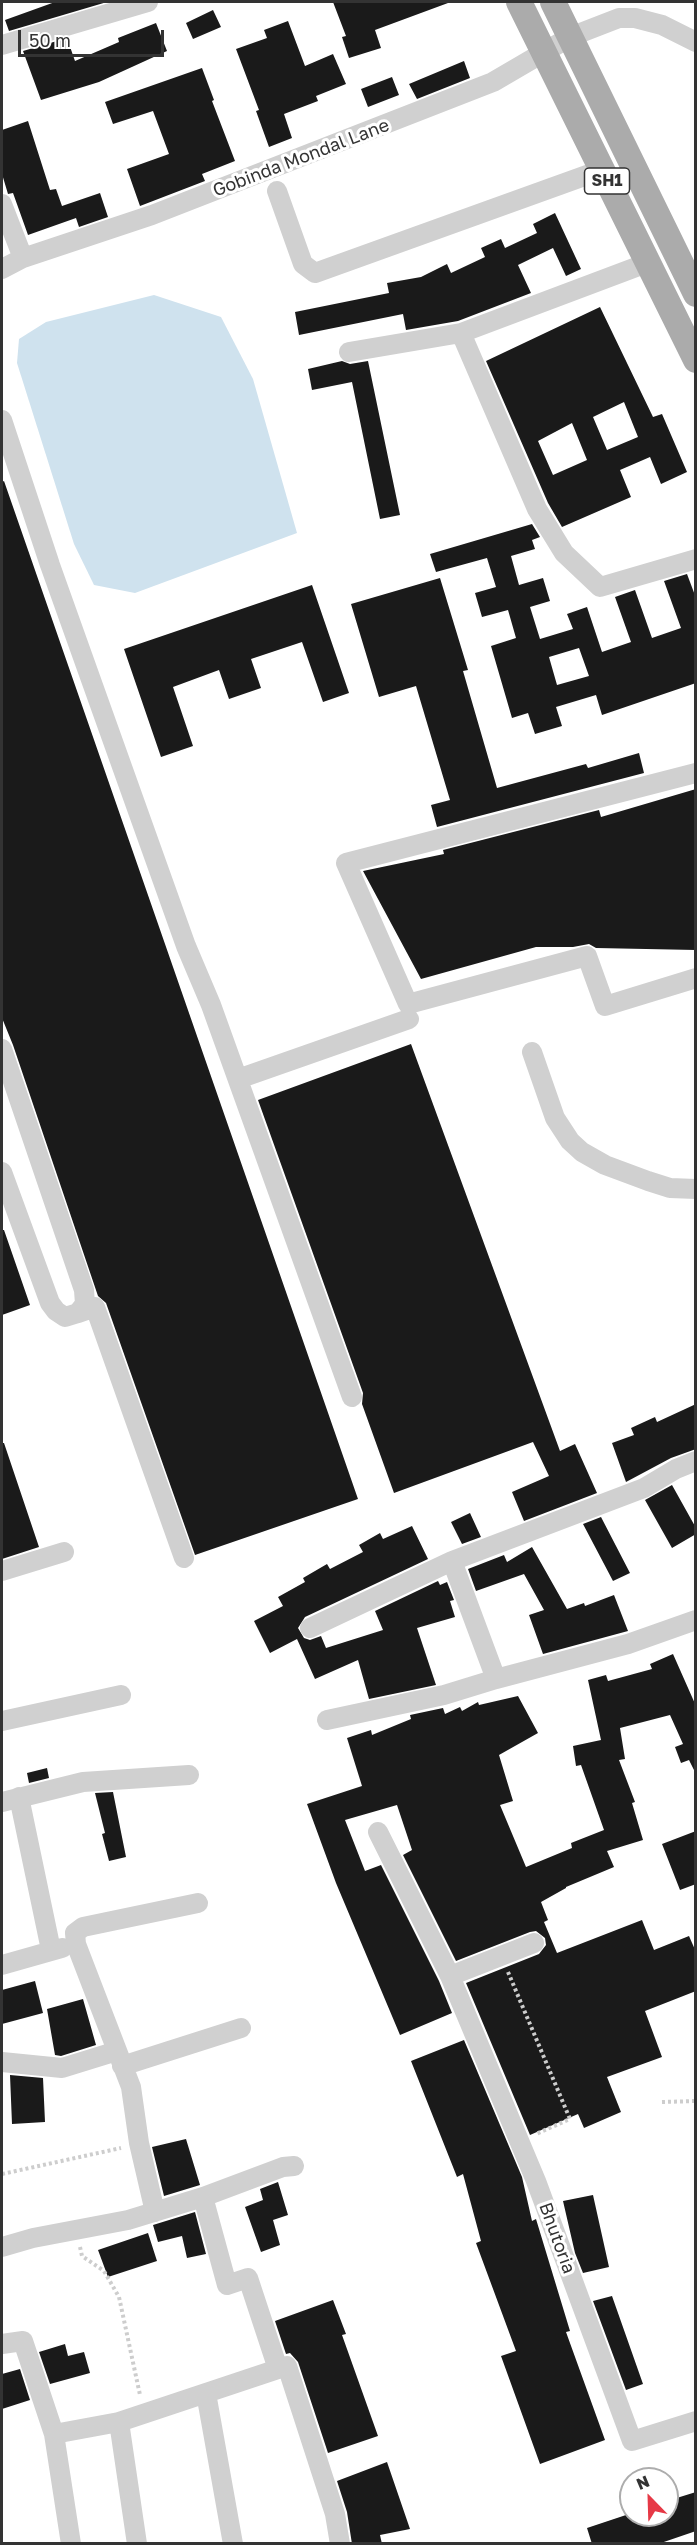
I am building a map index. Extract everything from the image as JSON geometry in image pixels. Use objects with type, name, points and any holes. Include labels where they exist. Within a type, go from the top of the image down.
[{"type":"main road","name":"SH1","points":[[519,2],[696,360]]},
{"type":"main road","name":"SH1","points":[[553,2],[696,294]]},
{"type":"street","points":[[2,45],[148,2]]},
{"type":"street","name":"Gobinda Mondal Lane","points":[[2,269],[23,258],[152,215],[493,82],[570,38],[619,18],[635,18],[662,25],[696,42]]},
{"type":"street","points":[[277,191],[303,264],[315,273],[601,170]]},
{"type":"street","points":[[2,204],[23,258]]},
{"type":"street","points":[[349,352],[461,333],[647,263]]},
{"type":"street","points":[[461,333],[537,509],[564,553],[600,587],[696,559]]},
{"type":"street","points":[[2,420],[50,565],[186,946],[211,1005],[352,1397]]},
{"type":"street","points":[[696,773],[346,863],[408,1004],[587,956],[605,1006],[696,978]]},
{"type":"street","points":[[238,1079],[409,1019]]},
{"type":"street","points":[[2,1049],[84,1290],[85,1304],[78,1313]]},
{"type":"street","points":[[532,1052],[555,1118],[570,1142],[604,1165],[648,1182],[670,1188],[696,1189]]},
{"type":"street","points":[[2,1172],[50,1303],[65,1317],[95,1307],[184,1558]]},
{"type":"street","points":[[310,1628],[452,1561],[644,1488],[676,1469],[696,1461]]},
{"type":"street","points":[[2,1571],[64,1552]]},
{"type":"street","points":[[452,1561],[496,1679]]},
{"type":"street","points":[[327,1720],[444,1695],[628,1644],[696,1620]]},
{"type":"street","points":[[2,1721],[121,1695]]},
{"type":"street","points":[[51,1950],[10,1800],[83,1782],[189,1775]]},
{"type":"street","name":"Bhutoria","points":[[378,1832],[450,1976],[519,2141],[632,2441],[696,2421]]},
{"type":"street","points":[[155,2212],[139,2143],[130,2087],[76,1944],[75,1933],[83,1927],[198,1904]]},
{"type":"street","points":[[450,1976],[534,1943]]},
{"type":"street","points":[[2,1965],[76,1944]]},
{"type":"street","points":[[2,2062],[62,2067],[120,2058],[241,2028]]},
{"type":"street","points":[[2,2247],[128,2220],[203,2197],[283,2167],[294,2166]]},
{"type":"street","points":[[203,2197],[227,2285],[248,2278],[278,2369]]},
{"type":"street","points":[[2,2344],[23,2341],[54,2434],[71,2544]]},
{"type":"street","points":[[54,2434],[119,2422],[288,2366],[334,2514],[340,2544]]},
{"type":"street","points":[[206,2393],[233,2544]]},
{"type":"street","points":[[119,2422],[137,2544]]},
{"type":"path","points":[[502,1956],[570,2119],[519,2141]]},
{"type":"path","points":[[662,2102],[696,2101]]},
{"type":"path","points":[[2,2174],[32,2166],[79,2159],[139,2143]]},
{"type":"path","points":[[77,2230],[82,2256],[104,2271],[119,2297],[144,2414]]},
{"type":"water","points":[[154,295],[221,317],[253,379],[297,533],[135,593],[94,585],[74,544],[17,363],[19,339],[46,322]]},
{"type":"building","points":[[55,2],[107,2],[9,31],[5,20]]},
{"type":"building","points":[[333,2],[448,3],[375,30],[381,48],[349,58],[342,37],[346,36]]},
{"type":"building","points":[[213,10],[221,27],[193,39],[186,23]]},
{"type":"building","points":[[288,21],[305,66],[333,54],[346,84],[316,96],[318,101],[284,114],[292,138],[269,147],[256,111],[259,110],[236,49],[267,38],[264,30]]},
{"type":"building","points":[[156,23],[167,51],[99,82],[41,100],[23,51],[67,38],[75,61],[119,42],[118,38]]},
{"type":"building","points":[[464,61],[470,78],[417,99],[409,84]]},
{"type":"building","points":[[202,68],[235,161],[202,174],[205,181],[140,206],[127,169],[169,154],[153,111],[113,124],[105,102]]},
{"type":"building","points":[[392,77],[399,95],[368,107],[361,89]]},
{"type":"building","points":[[28,121],[50,190],[56,189],[62,206],[100,193],[108,217],[79,227],[76,218],[28,235],[13,193],[8,194],[2,174],[2,130]]},
{"type":"building","points":[[555,213],[581,269],[566,276],[553,248],[518,265],[531,293],[458,321],[406,330],[403,314],[299,335],[295,312],[389,293],[387,283],[421,277],[447,264],[451,273],[485,257],[481,248],[501,239],[505,248],[537,233],[533,224]]},
{"type":"building","points":[[600,307],[653,417],[662,414],[687,472],[661,484],[650,457],[620,470],[631,497],[562,527],[548,503],[486,361]],"holes":[[[624,402],[638,437],[607,450],[593,417]],[[572,423],[587,460],[553,475],[538,441]]]},
{"type":"building","points":[[342,361],[350,364],[368,361],[400,515],[380,519],[352,382],[312,390],[308,369]]},
{"type":"building","points":[[4,481],[358,1499],[195,1555],[106,1303],[98,1296],[2,1018],[2,482]]},
{"type":"building","points":[[532,524],[540,537],[532,540],[535,549],[511,556],[519,585],[543,578],[550,601],[530,607],[540,639],[573,629],[567,614],[587,607],[602,652],[631,642],[615,597],[635,590],[652,638],[681,628],[664,581],[687,574],[696,598],[696,683],[602,715],[596,695],[556,707],[562,726],[535,734],[528,713],[512,718],[491,646],[516,638],[508,610],[482,617],[475,593],[496,587],[487,558],[436,572],[430,554]],"holes":[[[579,648],[589,676],[557,685],[549,657]]]},
{"type":"building","points":[[440,578],[468,670],[463,671],[497,788],[586,764],[588,768],[639,753],[644,773],[437,827],[431,805],[450,800],[416,686],[379,697],[351,604]]},
{"type":"building","points":[[312,585],[349,693],[323,702],[302,642],[251,659],[261,688],[229,699],[219,670],[173,687],[193,746],[161,757],[124,649]]},
{"type":"building","points":[[696,789],[696,950],[596,948],[589,944],[573,947],[536,947],[421,979],[363,871],[444,854],[443,850],[599,810],[601,817]]},
{"type":"building","points":[[411,1044],[560,1451],[575,1444],[597,1493],[524,1521],[512,1492],[549,1476],[533,1442],[394,1493],[362,1404],[363,1393],[258,1100]]},
{"type":"building","points":[[2,1230],[4,1230],[30,1305],[2,1315]]},
{"type":"building","points":[[696,1404],[696,1449],[671,1458],[626,1482],[612,1443],[634,1435],[631,1428],[655,1417],[657,1422]]},
{"type":"building","points":[[2,1443],[4,1443],[39,1547],[2,1559]]},
{"type":"building","points":[[672,1485],[696,1528],[696,1534],[672,1548],[645,1500]]},
{"type":"building","points":[[470,1513],[481,1537],[462,1544],[451,1522]]},
{"type":"building","points":[[601,1517],[630,1573],[613,1581],[583,1524]]},
{"type":"building","points":[[412,1526],[428,1559],[305,1617],[298,1628],[304,1638],[310,1640],[321,1636],[326,1648],[383,1630],[375,1611],[438,1581],[440,1585],[447,1582],[454,1600],[450,1601],[455,1617],[417,1628],[436,1685],[369,1699],[358,1660],[315,1679],[297,1639],[270,1653],[254,1621],[283,1606],[278,1597],[305,1582],[303,1578],[327,1564],[330,1569],[363,1552],[359,1545],[380,1533],[383,1539]]},
{"type":"building","points":[[532,1547],[567,1609],[584,1603],[585,1606],[614,1595],[628,1631],[543,1654],[529,1615],[544,1610],[524,1574],[476,1591],[468,1569],[504,1555],[507,1562]]},
{"type":"building","points":[[673,1654],[696,1706],[696,1774],[689,1760],[681,1763],[675,1747],[683,1744],[670,1715],[620,1728],[625,1759],[619,1760],[635,1802],[632,1803],[643,1840],[607,1851],[614,1867],[566,1887],[541,1902],[548,1920],[544,1922],[557,1953],[642,1920],[654,1950],[689,1936],[696,1952],[696,1991],[645,2011],[662,2057],[607,2077],[621,2112],[584,2128],[578,2114],[530,2135],[466,1983],[539,1954],[546,1945],[545,1938],[536,1931],[530,1932],[456,1961],[403,1855],[412,1850],[397,1805],[345,1820],[365,1871],[381,1865],[439,1981],[452,2013],[400,2035],[336,1883],[307,1804],[362,1786],[347,1738],[371,1730],[372,1735],[411,1719],[410,1715],[443,1708],[445,1714],[460,1707],[462,1711],[478,1702],[479,1705],[518,1696],[538,1733],[499,1755],[513,1801],[500,1805],[526,1867],[572,1848],[571,1843],[604,1830],[581,1765],[576,1766],[573,1746],[601,1740],[588,1680],[606,1675],[608,1681],[652,1669],[650,1664]]},
{"type":"building","points":[[47,1768],[49,1778],[29,1783],[27,1773]]},
{"type":"building","points":[[113,1792],[126,1857],[109,1861],[95,1793]]},
{"type":"building","points":[[696,1831],[696,1884],[680,1890],[662,1844]]},
{"type":"building","points":[[35,1981],[43,2013],[2,2024],[2,1990]]},
{"type":"building","points":[[83,1999],[96,2045],[61,2056],[55,2055],[47,2009]]},
{"type":"building","points":[[464,2040],[522,2177],[532,2221],[536,2219],[570,2331],[566,2332],[605,2440],[540,2464],[501,2356],[516,2351],[476,2243],[481,2241],[463,2174],[457,2177],[411,2061]]},
{"type":"building","points":[[10,2075],[43,2078],[45,2122],[12,2124]]},
{"type":"building","points":[[186,2139],[200,2185],[164,2196],[152,2147]]},
{"type":"building","points":[[278,2182],[288,2215],[273,2220],[280,2245],[261,2252],[245,2207],[263,2200],[260,2189]]},
{"type":"building","points":[[593,2195],[609,2267],[583,2273],[575,2253],[563,2201]]},
{"type":"building","points":[[195,2212],[206,2254],[187,2258],[182,2236],[158,2242],[153,2225]]},
{"type":"building","points":[[148,2233],[157,2261],[108,2277],[98,2250]]},
{"type":"building","points":[[612,2296],[643,2384],[626,2390],[593,2301]]},
{"type":"building","points":[[333,2300],[346,2334],[342,2335],[378,2436],[328,2453],[298,2362],[290,2353],[286,2354],[275,2321]]},
{"type":"building","points":[[65,2344],[68,2356],[84,2352],[90,2373],[50,2384],[39,2352]]},
{"type":"building","points":[[20,2369],[30,2400],[2,2409],[2,2374]]},
{"type":"building","points":[[387,2462],[410,2529],[380,2535],[382,2544],[352,2544],[347,2512],[337,2481]]},
{"type":"building","points":[[696,2492],[696,2531],[658,2544],[592,2544],[587,2528],[619,2517],[619,2527],[679,2527],[679,2497]]}]
